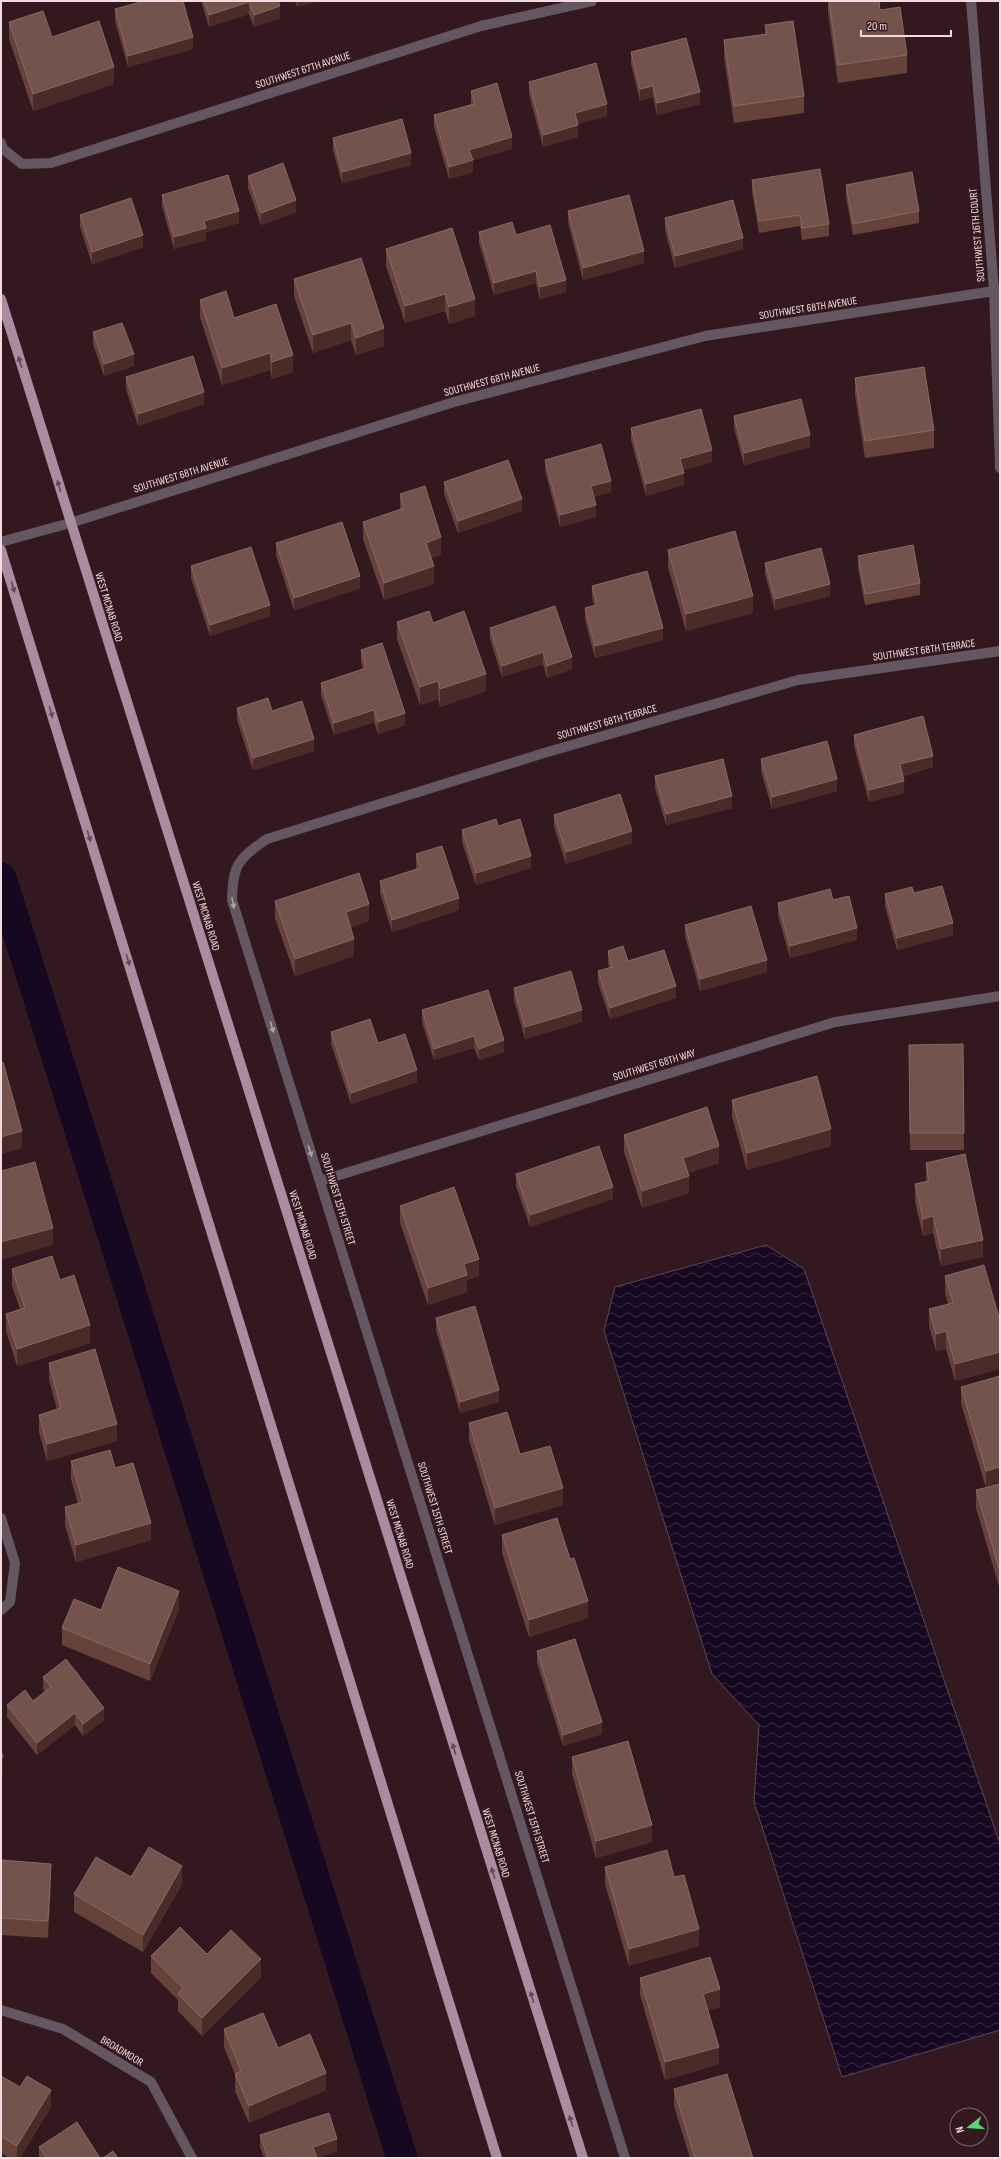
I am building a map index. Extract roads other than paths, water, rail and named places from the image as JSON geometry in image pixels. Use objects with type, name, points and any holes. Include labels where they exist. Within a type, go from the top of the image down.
[{"type":"main road","name":"WEST MCNAB ROAD","points":[[1,299],[582,2158]]},
{"type":"main road","points":[[1,550],[497,2158]]},
{"type":"street","name":"SOUTHWEST 67TH AVENUE","points":[[1,143],[3,149],[22,164],[51,163],[481,26],[592,1]]},
{"type":"street","name":"SOUTHWEST 16TH COURT","points":[[970,1],[997,290],[1000,468]]},
{"type":"street","name":"SOUTHWEST 68TH AVENUE","points":[[1,542],[70,523],[454,402],[705,336],[997,290]]},
{"type":"street","name":"SOUTHWEST 68TH TERRACE","points":[[237,864],[250,851],[267,839],[544,753],[798,680],[1000,651]]},
{"type":"street","name":"SOUTHWEST 15TH STREET","points":[[237,864],[232,881],[232,900],[626,2158]]},
{"type":"street","name":"SOUTHWEST 68TH WAY","points":[[320,1181],[835,1022],[1000,996]]},
{"type":"street","points":[[1,1518],[15,1564],[10,1602],[1,1610]]},
{"type":"street","name":"BROADMOOR","points":[[1,2010],[63,2029],[151,2082],[192,2158]]},
{"type":"water","points":[[766,1245],[804,1269],[1000,1844],[1000,2030],[842,2077],[754,1802],[759,1725],[712,1674],[604,1331],[615,1287]]},
{"type":"waterway","points":[[1,878],[402,2158]]}]
